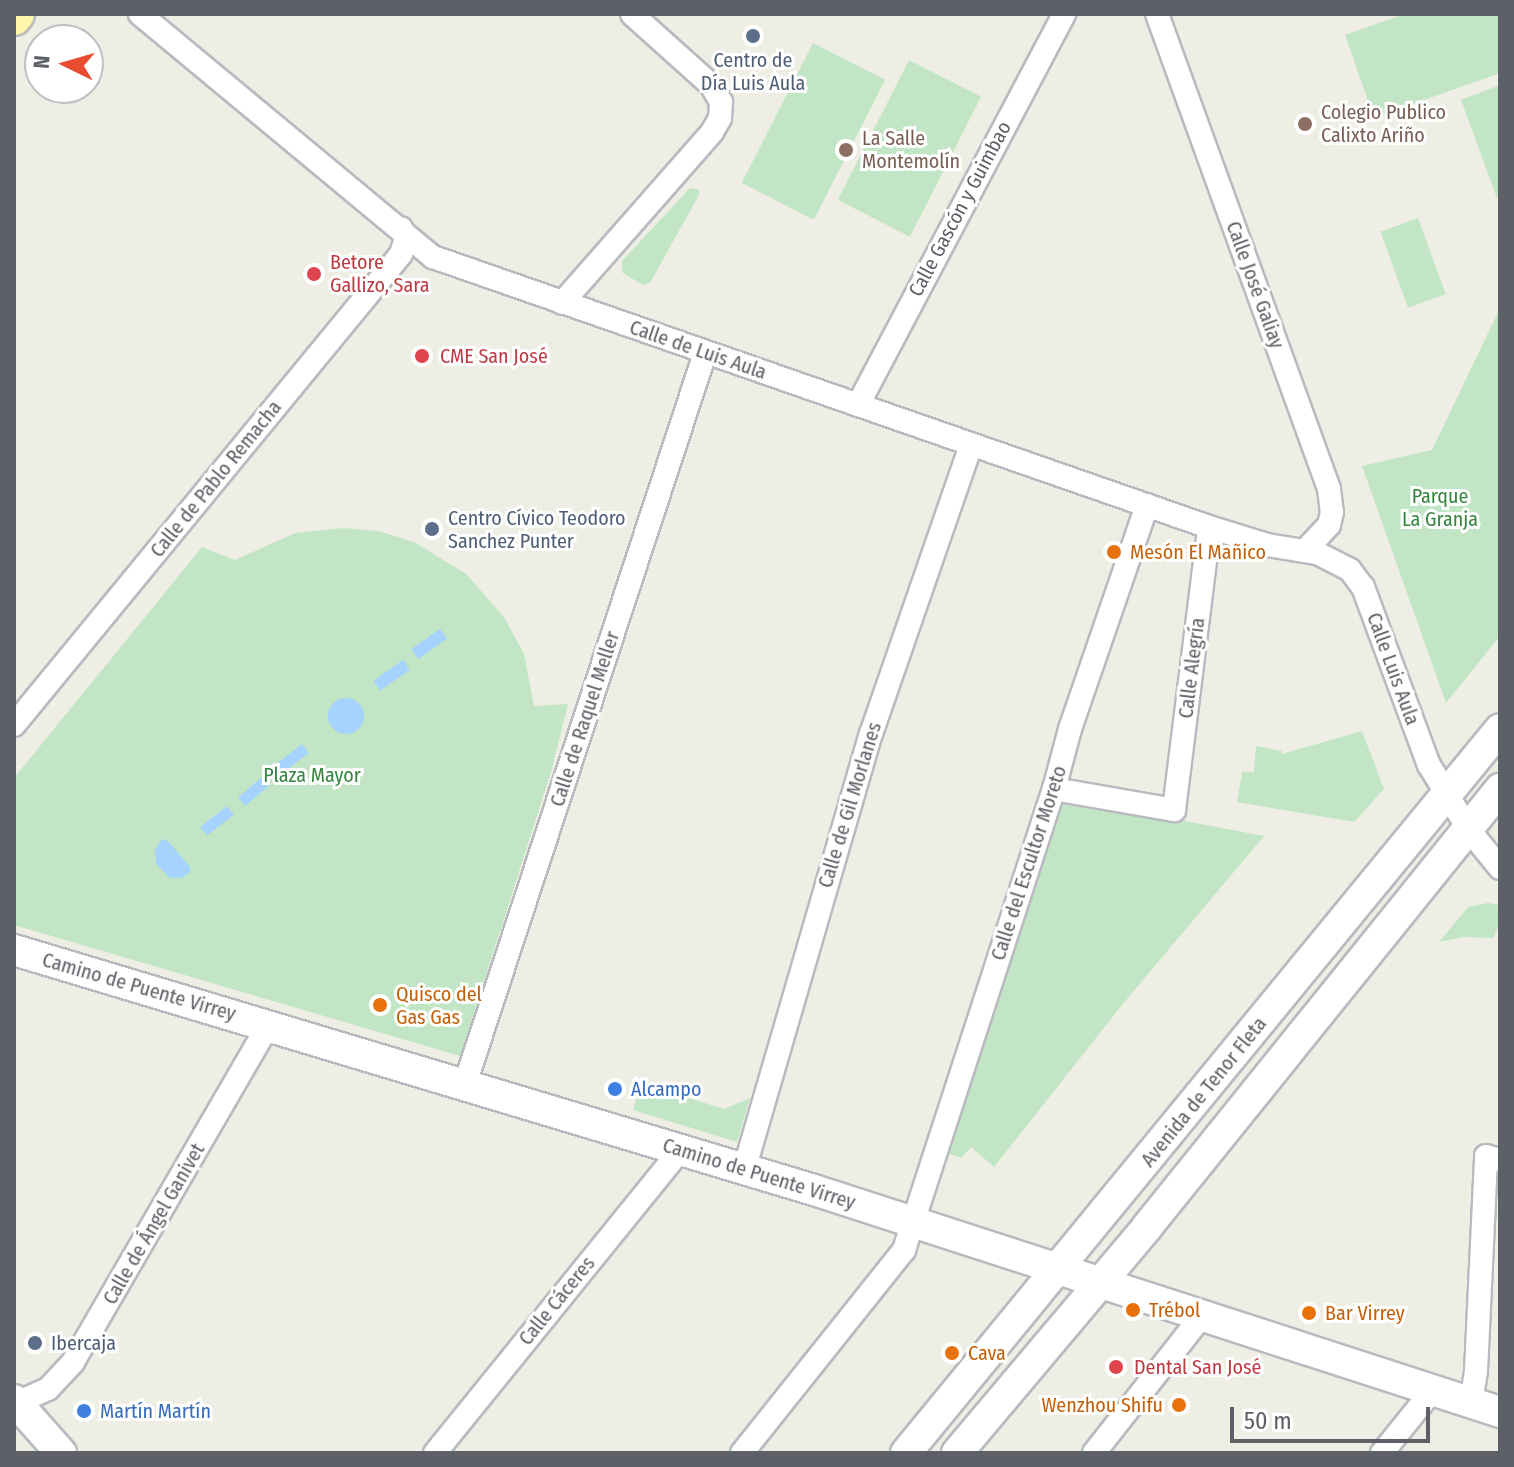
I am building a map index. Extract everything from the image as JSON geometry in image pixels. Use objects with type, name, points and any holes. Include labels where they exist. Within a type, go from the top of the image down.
[{"type":"main road","name":"Avenida de Tenor Fleta","points":[[906,1453],[1500,729]]},
{"type":"main road","name":"Avenida de Tenor Fleta","points":[[957,1453],[1101,1282],[1500,789]]},
{"type":"main road","name":"Camino de Puente Virrey","points":[[14,950],[914,1222],[1500,1412]]},
{"type":"main road","points":[[15,1403],[61,1453]]},
{"type":"street","name":"Calle de Luis Aula","points":[[140,14],[433,257],[1209,527],[1267,545],[1316,554]]},
{"type":"street","points":[[562,303],[712,132],[720,118],[721,102],[711,85],[632,14]]},
{"type":"street","name":"Calle Gascón y Guimbao","points":[[858,405],[1064,14]]},
{"type":"street","name":"Calle José Galiay","points":[[1157,14],[1329,489],[1332,512],[1316,554]]},
{"type":"street","name":"Calle de Pablo Remacha","points":[[14,725],[401,254],[406,238],[401,228]]},
{"type":"street","name":"Calle de Raquel Meller","points":[[465,1084],[705,353]]},
{"type":"street","name":"Calle de Gil Morlanes","points":[[744,1170],[871,734],[971,445]]},
{"type":"street","name":"Calle del Escultor Moreto","points":[[742,1453],[902,1253],[1054,789],[1070,729],[1147,505]]},
{"type":"street","name":"Calle Alegría","points":[[1054,789],[1174,810],[1209,527]]},
{"type":"street","name":"Calle Luis Aula","points":[[1316,554],[1350,570],[1363,587],[1429,765],[1469,830],[1500,868]]},
{"type":"street","name":"Calle de Ángel Ganivet","points":[[15,1403],[48,1389],[73,1362],[268,1025]]},
{"type":"street","name":"Calle Cáceres","points":[[435,1453],[680,1150]]},
{"type":"street","points":[[1471,1403],[1493,1158]]},
{"type":"street","points":[[1094,1453],[1201,1317]]},
{"type":"street","points":[[1382,1453],[1432,1391]]},
{"type":"green space","points":[[1404,14],[1500,14],[1500,73],[1374,118],[1345,35]]},
{"type":"green space","points":[[813,43],[885,80],[814,220],[742,183]]},
{"type":"green space","points":[[909,60],[981,97],[910,237],[838,200]]},
{"type":"green space","points":[[1500,85],[1500,197],[1497,198],[1461,100]]},
{"type":"green space","points":[[690,188],[699,190],[699,195],[650,283],[643,285],[622,272],[622,261]]},
{"type":"green space","points":[[1418,218],[1446,294],[1408,308],[1380,232]]},
{"type":"green space","name":"Parque La Granja","points":[[1500,308],[1500,636],[1446,703],[1362,466],[1432,450]]},
{"type":"green space","name":"Plaza Mayor","points":[[343,528],[379,531],[416,543],[466,574],[504,617],[524,654],[534,706],[568,704],[551,772],[460,1056],[14,925],[14,778],[202,547],[235,560],[295,533]]},
{"type":"green space","points":[[1362,731],[1384,789],[1354,822],[1237,802],[1242,772],[1254,772],[1256,746],[1282,751],[1282,754]]},
{"type":"green space","points":[[1063,798],[1264,836],[1122,1005],[994,1167],[971,1147],[961,1158],[947,1153],[1058,800]]},
{"type":"green space","points":[[1488,903],[1500,905],[1500,923],[1493,938],[1464,937],[1439,942],[1468,907]]},
{"type":"green space","points":[[641,1083],[724,1109],[750,1098],[737,1142],[633,1110]]},
{"type":"water","points":[[440,629],[447,639],[418,659],[411,649]]},
{"type":"water","points":[[403,660],[410,670],[380,690],[374,681]]},
{"type":"water","points":[[346,698],[359,703],[364,716],[359,729],[346,734],[333,729],[328,716],[333,703]]},
{"type":"water","points":[[302,744],[309,753],[280,775],[274,766]]},
{"type":"water","points":[[263,776],[270,784],[245,806],[238,798]]},
{"type":"water","points":[[227,806],[234,815],[207,836],[200,827]]},
{"type":"water","points":[[162,839],[168,841],[190,867],[190,872],[182,878],[170,878],[156,864],[155,850]]},
{"type":"place","name":"Centro de Día Luis Aula","points":[[753,36]]},
{"type":"place","name":"Colegio Publico Calixto Ariño","points":[[1305,124]]},
{"type":"place","name":"La Salle Montemolín","points":[[846,150]]},
{"type":"place","name":"Betore Gallizo, Sara","points":[[314,274]]},
{"type":"place","name":"CME San José","points":[[422,356]]},
{"type":"place","name":"Centro Cívico Teodoro Sanchez Punter","points":[[432,529]]},
{"type":"place","name":"Mesón El Mañico","points":[[1114,552]]},
{"type":"place","name":"Quisco del Gas Gas","points":[[380,1005]]},
{"type":"place","name":"Alcampo","points":[[615,1089]]},
{"type":"place","name":"Trébol","points":[[1133,1310]]},
{"type":"place","name":"Bar Virrey","points":[[1309,1313]]},
{"type":"place","name":"Ibercaja","points":[[35,1343]]},
{"type":"place","name":"Cava","points":[[952,1353]]},
{"type":"place","name":"Dental San José","points":[[1116,1367]]},
{"type":"place","name":"Wenzhou Shifu","points":[[1179,1405]]},
{"type":"place","name":"Martín Martín","points":[[84,1411]]}]
